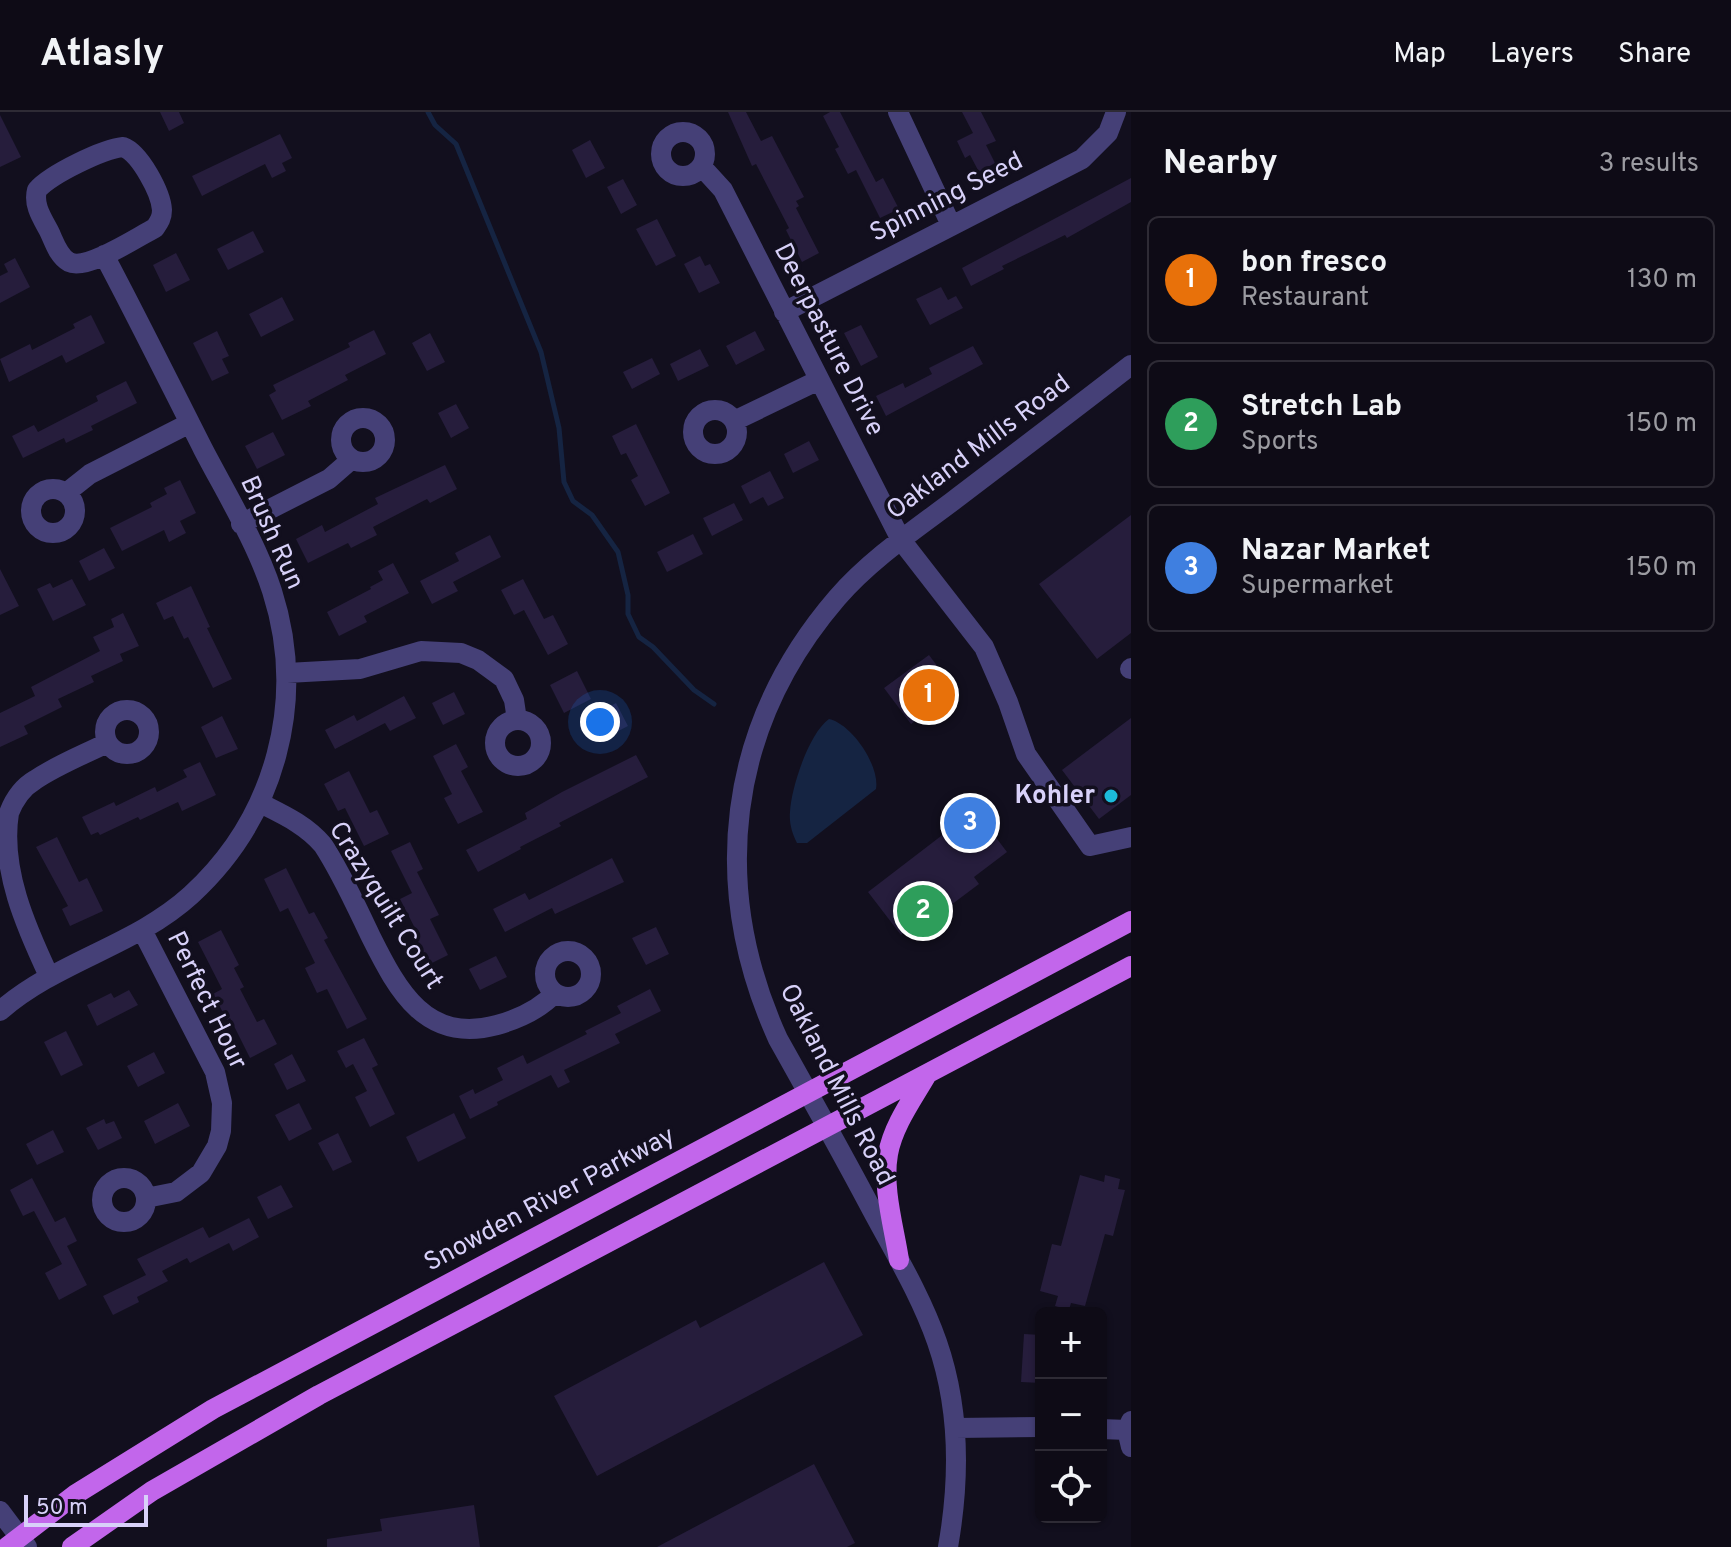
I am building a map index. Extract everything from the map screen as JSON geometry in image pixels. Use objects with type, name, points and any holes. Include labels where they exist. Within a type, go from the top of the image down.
[{"type":"main road","name":"Snowden River Parkway","points":[[18,1544],[88,1487],[213,1409],[1131,921]]},
{"type":"main road","points":[[72,1547],[152,1491],[229,1444],[1131,966]]},
{"type":"main road","points":[[1051,1010],[1131,982]]},
{"type":"main road","points":[[899,1260],[889,1193],[888,1154],[901,1119],[926,1076]]},
{"type":"street","points":[[898,112],[951,225]]},
{"type":"street","name":"Spinning Seed","points":[[784,312],[1082,159],[1108,133],[1116,112]]},
{"type":"street","points":[[123,147],[133,150],[140,158],[162,213],[155,228],[104,255],[84,264],[67,261],[61,255],[35,198],[44,182],[113,148],[123,147]]},
{"type":"street","name":"Deerpasture Drive","points":[[702,167],[723,190],[901,540],[984,647],[1026,754],[1090,846],[1131,837]]},
{"type":"street","name":"Brush Run","points":[[0,1011],[49,976],[142,930],[191,895],[228,855],[260,803],[284,728],[287,673],[283,637],[271,589],[104,255]]},
{"type":"street","name":"Oakland Mills Road","points":[[948,1547],[956,1493],[955,1428],[947,1379],[922,1306],[778,1039],[749,966],[741,927],[737,880],[737,838],[743,796],[749,762],[776,688],[794,657],[837,598],[901,540],[1131,365]]},
{"type":"street","points":[[734,421],[819,380]]},
{"type":"street","points":[[66,493],[90,474],[190,423]]},
{"type":"street","points":[[241,524],[329,479],[352,459]]},
{"type":"street","points":[[287,673],[360,669],[421,651],[461,653],[478,660],[504,679],[514,700],[517,720]]},
{"type":"street","points":[[49,976],[4,876],[0,858],[6,819],[22,791],[34,780],[107,743]]},
{"type":"street","name":"Crazyquilt Court","points":[[260,803],[298,822],[323,845],[399,988],[431,1019],[458,1028],[487,1027],[546,1003],[555,993]]},
{"type":"street","name":"Perfect Hour","points":[[142,930],[215,1072],[222,1103],[217,1146],[201,1173],[176,1192],[146,1198]]},
{"type":"street","points":[[955,1428],[1035,1427]]},
{"type":"street","points":[[1107,1430],[1130,1433]]},
{"type":"street","points":[[0,1511],[18,1544]]},
{"type":"water","points":[[829,719],[847,729],[863,747],[874,769],[876,789],[807,843],[797,843],[790,820],[794,789],[808,748]]},
{"type":"building","points":[[160,112],[179,112],[184,123],[169,131]]},
{"type":"building","points":[[728,112],[746,112],[761,141],[772,136],[804,197],[796,201],[799,206],[796,208],[819,253],[802,262],[786,230],[789,228],[756,164],[752,166]]},
{"type":"building","points":[[840,112],[876,182],[883,178],[899,209],[880,218],[856,170],[848,174],[835,149],[839,147],[823,116]]},
{"type":"building","points":[[962,112],[981,112],[996,141],[986,145],[995,163],[979,172],[970,155],[965,158],[957,141],[973,133]]},
{"type":"building","points":[[0,115],[21,157],[0,167]]},
{"type":"building","points":[[280,134],[292,158],[282,163],[286,171],[272,178],[265,164],[202,196],[192,176]]},
{"type":"building","points":[[590,140],[605,168],[586,178],[572,150]]},
{"type":"building","points":[[1131,178],[1131,202],[1067,238],[1065,235],[1002,266],[1004,269],[971,286],[962,268]]},
{"type":"building","points":[[623,179],[637,205],[621,214],[607,187]]},
{"type":"building","points":[[657,219],[676,256],[656,266],[636,229]]},
{"type":"building","points":[[253,231],[264,252],[228,270],[217,249]]},
{"type":"building","points":[[176,253],[190,280],[166,292],[153,265]]},
{"type":"building","points":[[700,256],[705,266],[710,264],[720,283],[699,293],[684,264]]},
{"type":"building","points":[[15,258],[30,287],[0,303],[0,276],[8,272],[4,264]]},
{"type":"building","points":[[941,287],[948,300],[956,296],[963,308],[930,325],[916,299]]},
{"type":"building","points":[[282,297],[294,320],[261,337],[249,314]]},
{"type":"building","points":[[91,315],[105,343],[66,363],[62,355],[9,382],[0,359],[30,344],[32,350],[75,328],[73,324]]},
{"type":"building","points":[[861,325],[878,357],[861,366],[844,333]]},
{"type":"building","points":[[374,330],[386,354],[345,375],[348,380],[308,401],[311,406],[282,420],[269,395],[276,391],[273,385],[350,347],[348,343]]},
{"type":"building","points":[[217,331],[229,356],[222,359],[229,373],[212,381],[193,343]]},
{"type":"building","points":[[755,331],[765,350],[736,365],[726,346]]},
{"type":"building","points":[[430,333],[445,362],[427,371],[412,343]]},
{"type":"building","points":[[973,346],[983,364],[886,416],[876,396],[903,383],[905,388],[932,374],[929,368]]},
{"type":"building","points":[[700,349],[709,366],[678,381],[670,364]]},
{"type":"building","points":[[652,358],[660,374],[632,389],[623,372]]},
{"type":"building","points":[[126,381],[137,403],[91,426],[93,430],[66,443],[64,438],[23,458],[12,436],[34,425],[38,432],[98,401],[96,396]]},
{"type":"building","points":[[456,404],[469,428],[451,438],[438,413]]},
{"type":"building","points":[[636,424],[670,493],[645,506],[631,480],[638,476],[626,453],[621,455],[612,436]]},
{"type":"building","points":[[273,432],[285,455],[257,469],[245,446]]},
{"type":"building","points":[[809,441],[819,460],[793,473],[784,454]]},
{"type":"building","points":[[445,465],[457,489],[430,503],[427,499],[373,527],[377,535],[351,548],[348,543],[308,563],[296,539],[322,525],[325,532],[378,504],[375,498]]},
{"type":"building","points":[[770,471],[784,498],[768,506],[763,497],[750,504],[741,486]]},
{"type":"building","points":[[180,480],[196,513],[180,521],[186,533],[169,542],[164,530],[122,551],[110,528],[152,507],[150,503],[167,494],[164,488]]},
{"type":"building","points":[[734,503],[743,520],[712,536],[703,518]]},
{"type":"building","points":[[1131,515],[1131,633],[1097,659],[1039,584]]},
{"type":"building","points":[[693,534],[703,554],[667,572],[657,552]]},
{"type":"building","points":[[490,535],[501,557],[453,582],[458,591],[432,604],[420,581],[459,561],[455,553]]},
{"type":"building","points":[[104,548],[115,568],[89,581],[79,561]]},
{"type":"building","points":[[393,563],[409,593],[364,616],[367,622],[339,636],[327,612],[371,589],[383,580],[378,571]]},
{"type":"building","points":[[0,569],[19,606],[0,615]]},
{"type":"building","points":[[72,579],[86,605],[53,621],[37,589],[50,583],[53,588]]},
{"type":"building","points":[[523,579],[544,619],[553,615],[568,644],[548,655],[524,610],[514,615],[501,590]]},
{"type":"building","points":[[191,586],[232,679],[213,688],[188,637],[184,639],[173,616],[164,620],[156,603]]},
{"type":"building","points":[[123,613],[139,646],[120,654],[123,661],[91,676],[94,682],[58,699],[62,707],[24,726],[28,734],[0,747],[0,713],[35,696],[31,687],[100,651],[93,637],[114,627],[111,619]]},
{"type":"building","points":[[929,655],[956,691],[911,724],[884,688]]},
{"type":"building","points":[[577,671],[591,699],[564,713],[550,685]]},
{"type":"building","points":[[454,692],[465,714],[443,725],[432,703]]},
{"type":"building","points":[[404,696],[416,718],[390,731],[385,723],[335,749],[325,730],[354,715],[357,721]]},
{"type":"building","points":[[616,703],[628,726],[603,739],[591,716]]},
{"type":"building","points":[[222,716],[238,749],[216,758],[201,727]]},
{"type":"building","points":[[1131,718],[1131,795],[1099,819],[1062,770]]},
{"type":"building","points":[[456,744],[468,767],[461,771],[483,812],[458,824],[444,798],[452,794],[433,756]]},
{"type":"building","points":[[636,755],[648,777],[559,823],[561,826],[478,872],[466,850],[527,819],[525,813],[562,792]]},
{"type":"building","points":[[200,762],[216,795],[182,811],[178,802],[140,820],[138,817],[100,835],[98,832],[91,835],[82,817],[114,802],[116,806],[155,787],[157,792],[187,777],[183,770]]},
{"type":"building","points":[[349,771],[370,813],[377,810],[389,834],[364,846],[345,808],[338,811],[324,784]]},
{"type":"building","points":[[975,810],[1007,852],[974,877],[979,884],[939,914],[935,909],[901,935],[868,892]]},
{"type":"building","points":[[57,837],[79,882],[87,878],[103,911],[70,926],[62,909],[68,906],[36,847]]},
{"type":"building","points":[[410,842],[423,869],[417,872],[439,915],[430,919],[448,955],[426,966],[413,941],[420,938],[400,899],[412,893],[391,851]]},
{"type":"building","points":[[612,858],[624,882],[555,914],[552,908],[505,932],[493,909],[525,893],[529,900]]},
{"type":"building","points":[[286,868],[309,914],[314,912],[328,938],[324,940],[367,1019],[347,1029],[327,989],[317,993],[305,968],[315,963],[288,908],[280,912],[264,879]]},
{"type":"building","points":[[656,927],[669,954],[646,965],[632,938]]},
{"type":"building","points":[[221,930],[239,965],[234,968],[244,987],[240,989],[257,1022],[264,1019],[277,1044],[250,1058],[230,1018],[227,1020],[213,994],[222,989],[198,942]]},
{"type":"building","points":[[496,956],[507,977],[480,990],[469,969]]},
{"type":"building","points":[[650,989],[661,1011],[615,1034],[620,1043],[564,1070],[570,1082],[558,1088],[551,1075],[470,1119],[459,1096],[473,1089],[475,1094],[503,1080],[497,1068],[523,1055],[527,1064],[587,1034],[585,1031],[621,1013],[617,1006]]},
{"type":"building","points":[[129,990],[138,1005],[97,1026],[87,1005],[111,993],[114,998]]},
{"type":"building","points":[[66,1031],[83,1065],[61,1076],[44,1042]]},
{"type":"building","points":[[364,1038],[378,1065],[372,1068],[395,1114],[370,1127],[355,1097],[367,1091],[353,1064],[346,1068],[337,1051]]},
{"type":"building","points":[[154,1052],[165,1073],[138,1087],[127,1066]]},
{"type":"building","points":[[292,1054],[306,1081],[287,1090],[274,1064]]},
{"type":"building","points":[[178,1103],[190,1126],[155,1144],[144,1121]]},
{"type":"building","points":[[299,1103],[312,1129],[289,1141],[275,1115]]},
{"type":"building","points":[[454,1113],[466,1138],[418,1162],[406,1137]]},
{"type":"building","points":[[104,1119],[106,1124],[114,1121],[122,1138],[98,1150],[86,1128]]},
{"type":"building","points":[[53,1130],[64,1152],[37,1165],[26,1144]]},
{"type":"building","points":[[338,1133],[352,1162],[333,1171],[318,1143]]},
{"type":"building","points":[[1080,1175],[1104,1182],[1105,1175],[1120,1179],[1118,1189],[1125,1190],[1113,1236],[1105,1234],[1085,1306],[1071,1303],[1070,1307],[1055,1306],[1058,1296],[1040,1291],[1052,1244],[1061,1246]]},
{"type":"building","points":[[32,1178],[55,1222],[65,1217],[77,1241],[67,1246],[87,1285],[59,1300],[45,1273],[62,1264],[34,1211],[23,1216],[10,1190]]},
{"type":"building","points":[[281,1185],[293,1207],[268,1219],[257,1197]]},
{"type":"building","points":[[249,1218],[259,1237],[233,1251],[229,1243],[190,1263],[187,1258],[162,1271],[168,1281],[137,1297],[139,1302],[113,1315],[103,1296],[146,1275],[137,1259],[203,1227],[209,1238]]},
{"type":"building","points":[[824,1262],[863,1335],[597,1476],[554,1396],[696,1320],[700,1328]]},
{"type":"building","points":[[1024,1334],[1035,1335],[1035,1383],[1021,1382]]},
{"type":"building","points":[[814,1464],[855,1543],[847,1547],[657,1547]]},
{"type":"building","points":[[474,1505],[480,1547],[327,1547],[327,1539],[382,1531],[380,1519]]},
{"type":"waterway","points":[[428,112],[435,125],[456,144],[541,352],[559,428],[564,482],[573,501],[592,515],[618,552],[628,595],[628,614],[639,637],[653,647],[694,690],[714,704]]},
{"type":"place","name":"bon fresco","points":[[929,695]]},
{"type":"place","name":"Kohler","points":[[1111,796]]},
{"type":"place","name":"Nazar Market","points":[[970,823]]},
{"type":"place","name":"Stretch Lab","points":[[923,911]]}]
